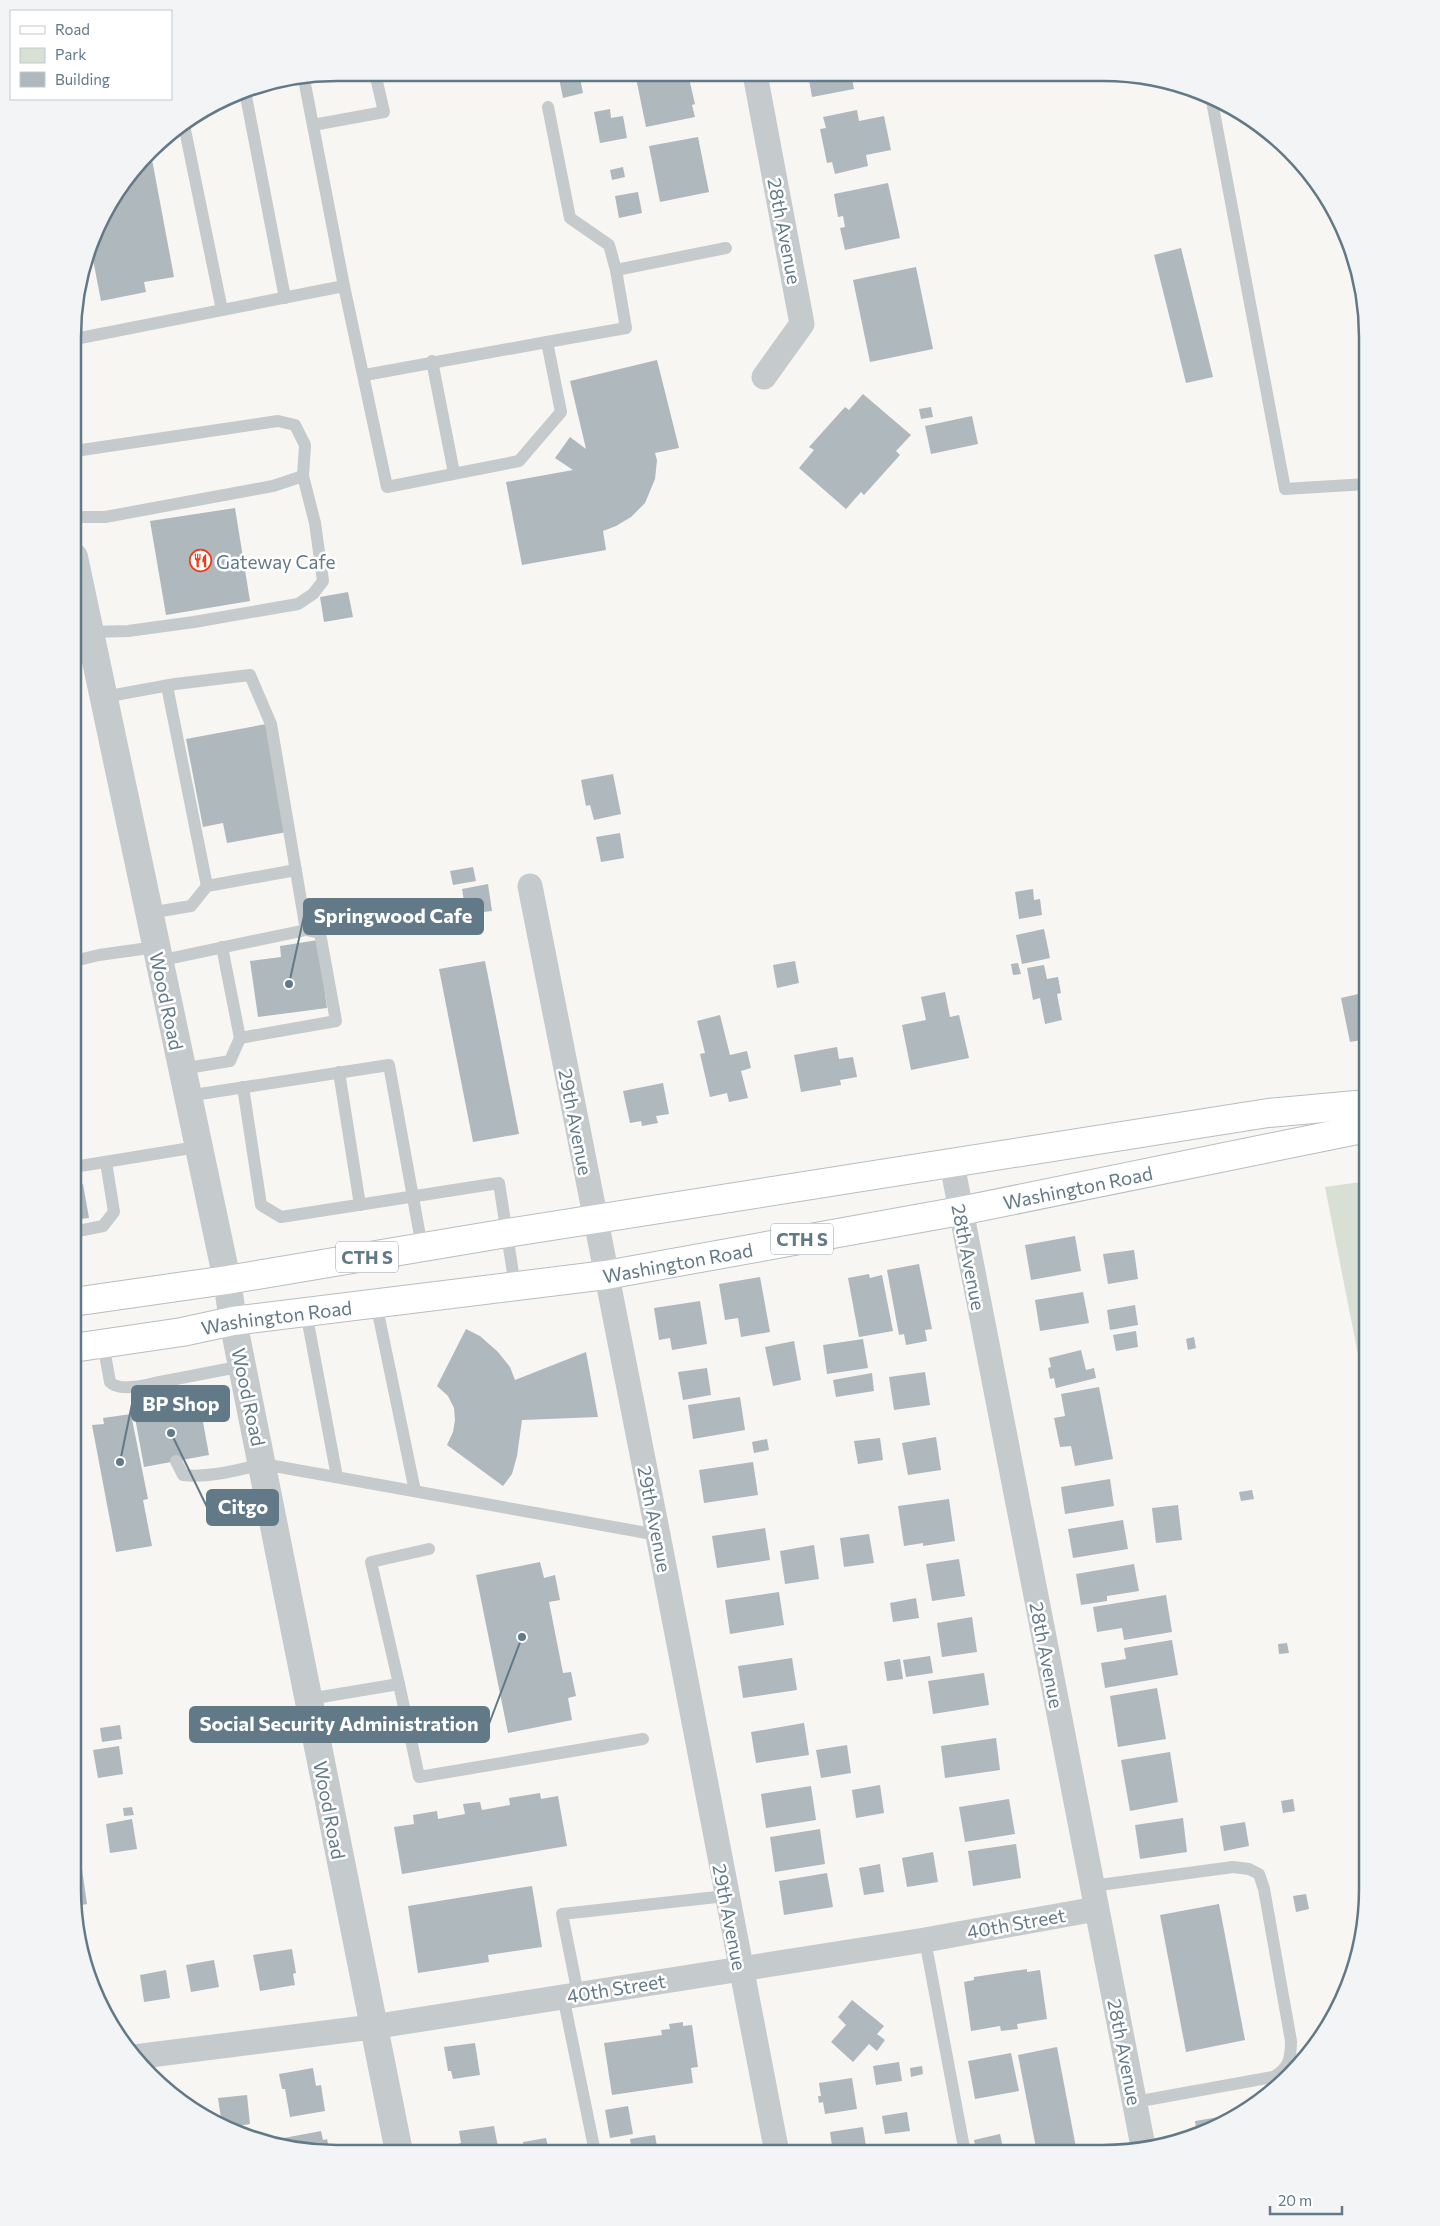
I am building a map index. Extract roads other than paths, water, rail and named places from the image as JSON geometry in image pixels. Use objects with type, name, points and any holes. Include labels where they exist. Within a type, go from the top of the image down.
[{"type":"main road","name":"CTH S","points":[[81,1301],[227,1280],[507,1233],[1268,1113],[1359,1105]]},
{"type":"main road","name":"Washington Road","points":[[81,1347],[182,1332],[233,1321],[606,1275],[960,1211],[1359,1130]]},
{"type":"street","name":"28th Avenue","points":[[756,81],[802,324],[764,377]]},
{"type":"street","name":"Wood Road","points":[[81,609],[86,646],[104,698],[197,1147],[227,1280],[233,1321],[263,1464],[397,2145]]},
{"type":"street","name":"29th Avenue","points":[[530,886],[658,1534],[740,1969],[775,2145]]},
{"type":"street","name":"28th Avenue","points":[[952,1164],[1142,2142]]},
{"type":"street","name":"40th Street","points":[[144,2057],[372,2027],[925,1940],[1094,1898]]},
{"type":"lane","points":[[313,125],[384,112],[377,81]]},
{"type":"lane","points":[[305,83],[344,286],[365,375],[387,487],[519,460],[561,412],[547,342]]},
{"type":"lane","points":[[246,98],[285,298]]},
{"type":"lane","points":[[1213,107],[1285,489],[1359,485]]},
{"type":"lane","points":[[365,375],[432,361],[626,328],[616,270],[609,245],[570,218],[548,108]]},
{"type":"lane","points":[[185,131],[222,310]]},
{"type":"lane","points":[[616,270],[726,248]]},
{"type":"lane","points":[[81,338],[344,286]]},
{"type":"lane","points":[[432,361],[454,473]]},
{"type":"lane","points":[[81,450],[278,421],[295,425],[305,444],[303,476],[315,523],[323,581],[313,594],[298,604],[128,631],[86,646]]},
{"type":"lane","points":[[81,517],[105,517],[273,486],[303,476]]},
{"type":"lane","points":[[104,698],[167,686],[250,675],[271,724],[306,930]]},
{"type":"lane","points":[[167,686],[207,886]]},
{"type":"lane","points":[[148,913],[191,906],[207,886],[296,870]]},
{"type":"lane","points":[[81,958],[99,954],[157,954],[222,947],[306,930],[320,933],[336,1021],[240,1038]]},
{"type":"lane","points":[[181,1069],[230,1061],[240,1038],[222,947]]},
{"type":"lane","points":[[187,1096],[389,1065],[422,1248]]},
{"type":"lane","points":[[339,1072],[360,1205]]},
{"type":"lane","points":[[243,1087],[261,1205],[281,1217],[499,1183],[515,1286]]},
{"type":"lane","points":[[81,1166],[197,1147]]},
{"type":"lane","points":[[81,1230],[103,1226],[114,1212],[106,1162]]},
{"type":"lane","points":[[376,1303],[415,1491]]},
{"type":"lane","points":[[306,1312],[337,1477]]},
{"type":"lane","points":[[103,1343],[110,1382],[114,1386],[121,1387],[160,1382],[243,1366]]},
{"type":"lane","points":[[160,1382],[162,1395]]},
{"type":"lane","points":[[176,1461],[183,1475],[223,1473],[263,1464],[658,1534]]},
{"type":"lane","points":[[429,1548],[371,1562],[419,1777],[643,1738]]},
{"type":"lane","points":[[308,1699],[399,1684]]},
{"type":"lane","points":[[1094,1898],[1233,1867],[1249,1869],[1259,1874],[1264,1889],[1291,2041],[1291,2058],[1286,2068]]},
{"type":"lane","points":[[594,2145],[570,1995],[562,1914],[726,1896]]},
{"type":"lane","points":[[925,1940],[963,2145]]},
{"type":"lane","points":[[1134,2102],[1273,2077],[1280,2074]]},
{"type":"place","name":"Gateway Cafe","points":[[200,561]]},
{"type":"place","name":"Springwood Cafe","points":[[289,984]]},
{"type":"place","name":"Citgo","points":[[171,1433]]},
{"type":"place","name":"BP Shop","points":[[120,1462]]},
{"type":"place","name":"Social Security Administration","points":[[522,1637]]}]
